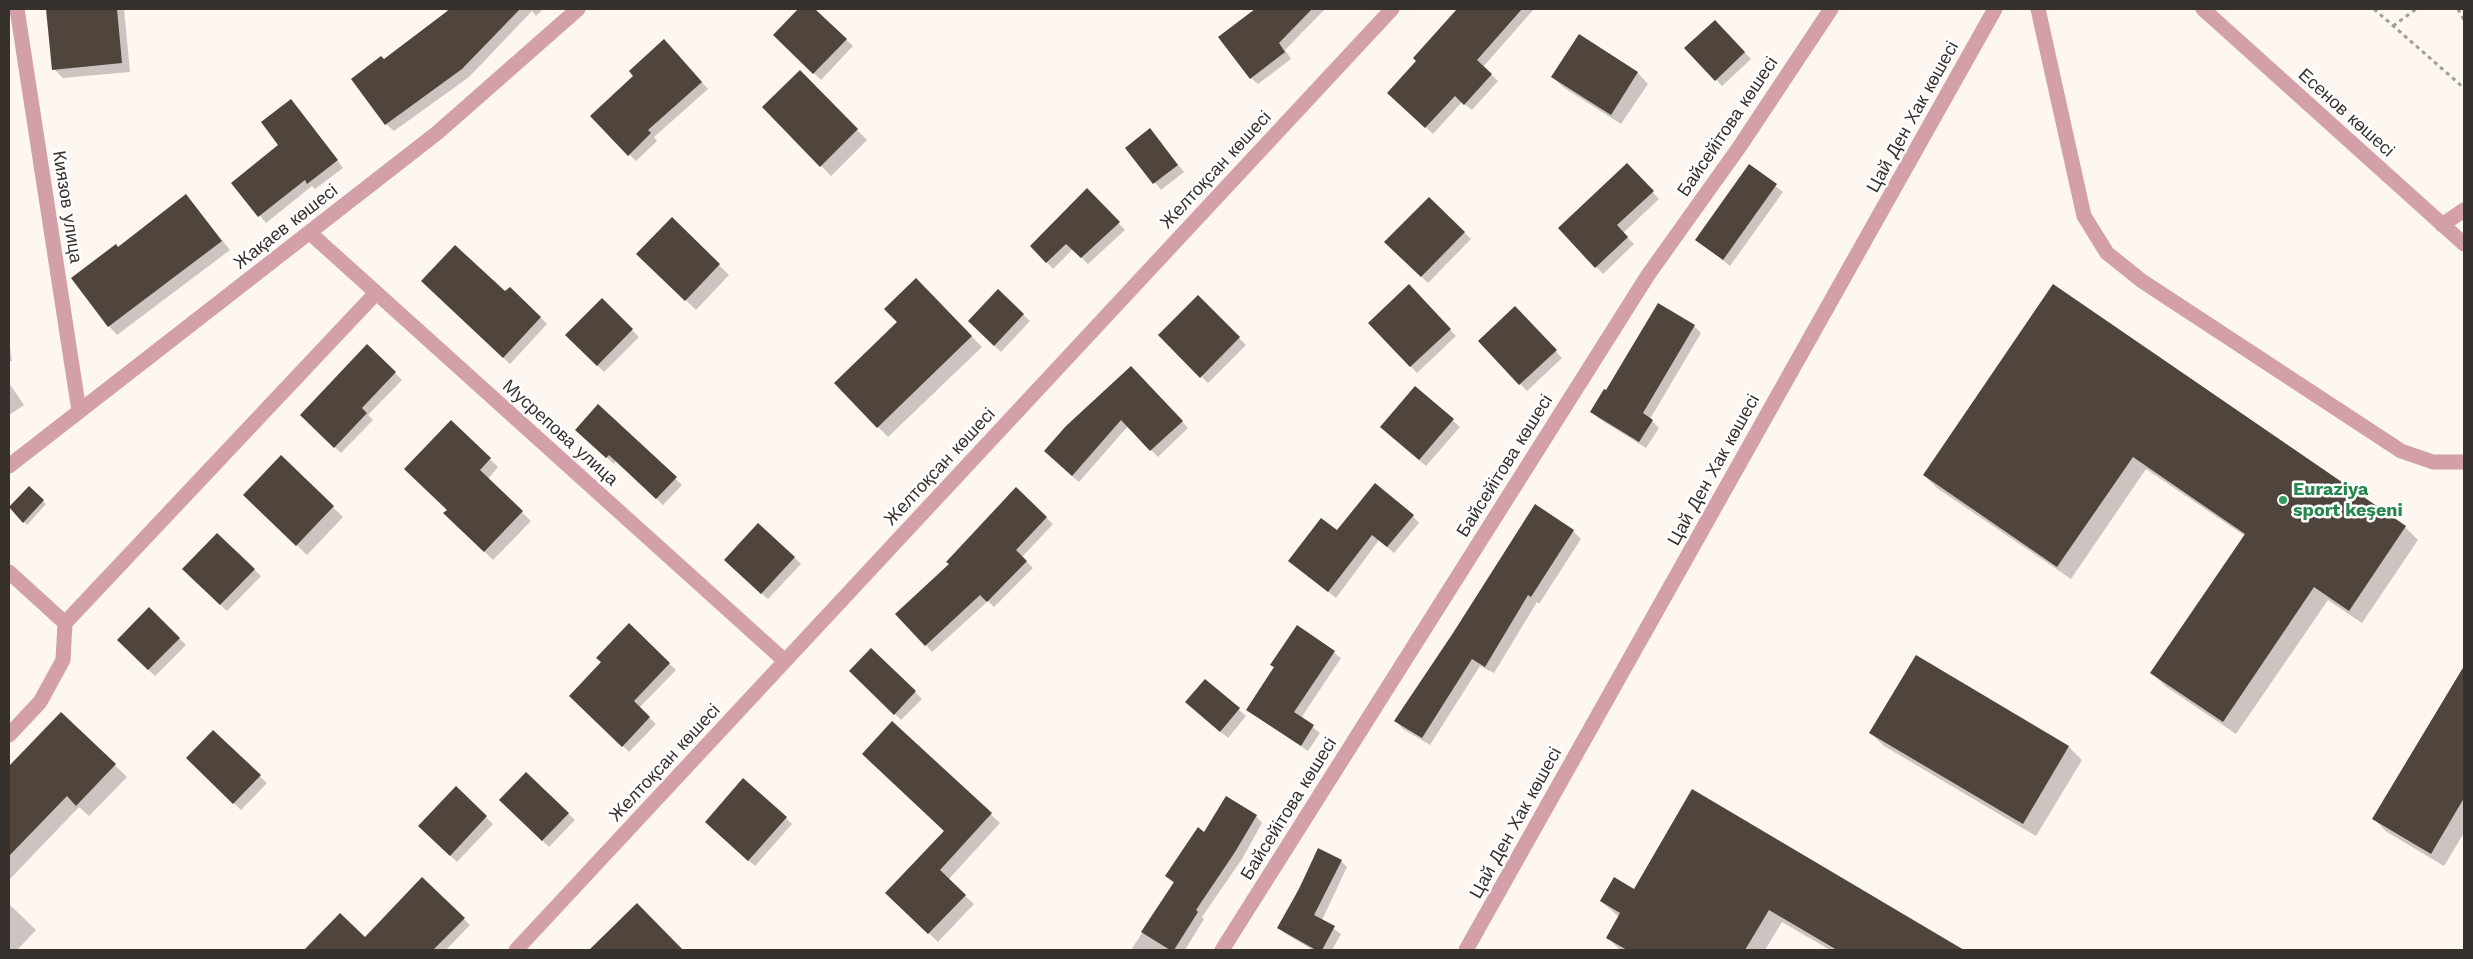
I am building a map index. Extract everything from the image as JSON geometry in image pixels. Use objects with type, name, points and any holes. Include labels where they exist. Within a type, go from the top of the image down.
[{"type":"street","name":"Киязов улица","points":[[17,9],[79,411]]},
{"type":"street","name":"Жақаев көшесі","points":[[9,466],[437,133],[578,9]]},
{"type":"street","name":"Желтоқсан көшесі","points":[[516,950],[1392,9]]},
{"type":"street","name":"Байсейітова көшесі","points":[[1222,950],[1648,275],[1740,146],[1831,9]]},
{"type":"street","name":"Цай Ден Хак көшесі","points":[[1466,950],[1995,9]]},
{"type":"street","points":[[2038,9],[2084,216],[2106,253],[2142,281],[2401,451],[2432,462],[2464,462]]},
{"type":"street","name":"Есенов көшесі","points":[[2203,9],[2464,244]]},
{"type":"street","points":[[2442,224],[2464,210]]},
{"type":"street","name":"Мусрепова улица","points":[[310,233],[785,661]]},
{"type":"street","points":[[9,735],[40,702],[63,660],[65,623],[376,293]]},
{"type":"street","points":[[9,572],[65,623]]},
{"type":"path","points":[[2374,9],[2464,88]]},
{"type":"path","points":[[2394,26],[2416,9]]},
{"type":"path","points":[[2458,9],[2464,20]]},
{"type":"building","points":[[46,9],[117,9],[122,63],[52,70]]},
{"type":"building","points":[[450,9],[520,9],[462,69],[385,125],[351,79],[381,56],[384,59]]},
{"type":"building","points":[[798,9],[815,9],[847,39],[813,74],[773,35]]},
{"type":"building","points":[[1255,9],[1312,9],[1279,43],[1285,52],[1250,79],[1218,37]]},
{"type":"building","points":[[1457,9],[1522,9],[1477,60],[1492,74],[1464,105],[1455,96],[1425,128],[1387,93],[1416,61],[1413,58]]},
{"type":"building","points":[[1715,20],[1745,52],[1715,81],[1684,48]]},
{"type":"building","points":[[1579,34],[1638,72],[1611,115],[1551,77]]},
{"type":"building","points":[[664,39],[702,82],[648,130],[651,133],[628,156],[590,116],[633,76],[629,71]]},
{"type":"building","points":[[800,70],[858,129],[820,167],[762,107]]},
{"type":"building","points":[[291,99],[338,160],[307,184],[305,180],[258,217],[231,183],[278,145],[261,122]]},
{"type":"building","points":[[1150,128],[1178,165],[1153,184],[1125,148]]},
{"type":"building","points":[[1627,163],[1654,191],[1617,225],[1628,237],[1595,268],[1558,228]]},
{"type":"building","points":[[1749,164],[1777,184],[1723,260],[1695,240]]},
{"type":"building","points":[[1087,188],[1120,222],[1081,258],[1066,244],[1046,263],[1030,246]]},
{"type":"building","points":[[186,194],[222,241],[108,327],[71,278],[116,244],[118,247]]},
{"type":"building","points":[[1429,197],[1465,232],[1421,277],[1384,242]]},
{"type":"building","points":[[672,217],[720,264],[685,301],[636,254]]},
{"type":"building","points":[[455,245],[505,291],[510,287],[541,317],[503,358],[421,281]]},
{"type":"building","points":[[916,278],[972,336],[877,428],[834,383],[897,322],[884,309]]},
{"type":"building","points":[[1409,284],[1451,329],[1410,367],[1368,323]]},
{"type":"building","name":"Euraziya sport keşeni","points":[[2053,284],[2406,526],[2349,611],[2314,587],[2223,722],[2150,673],[2245,534],[2133,457],[2057,567],[1923,475]]},
{"type":"building","points":[[998,289],[1024,314],[994,346],[968,321]]},
{"type":"building","points":[[1198,295],[1240,337],[1200,378],[1158,335]]},
{"type":"building","points":[[602,298],[633,329],[597,366],[565,335]]},
{"type":"building","points":[[1658,303],[1695,325],[1643,413],[1653,420],[1639,442],[1590,412],[1604,389],[1606,390]]},
{"type":"building","points":[[1515,306],[1557,350],[1519,385],[1478,341]]},
{"type":"building","points":[[367,344],[396,372],[362,408],[367,413],[334,448],[300,415]]},
{"type":"building","points":[[1131,366],[1183,421],[1150,451],[1121,420],[1072,476],[1044,451],[1066,426]]},
{"type":"building","points":[[1415,386],[1454,419],[1419,460],[1380,427]]},
{"type":"building","points":[[598,404],[677,477],[656,499],[609,455],[606,458],[575,430]]},
{"type":"building","points":[[451,420],[491,458],[480,470],[523,511],[484,552],[443,513],[447,510],[404,469]]},
{"type":"building","points":[[281,455],[334,506],[296,546],[243,495]]},
{"type":"building","points":[[1375,483],[1414,515],[1387,547],[1372,535],[1328,592],[1288,561],[1321,518],[1337,530]]},
{"type":"building","points":[[29,486],[44,500],[23,523],[9,507]]},
{"type":"building","points":[[1016,487],[1047,517],[1016,550],[1027,561],[987,602],[980,595],[925,646],[895,614],[949,564],[946,562]]},
{"type":"building","points":[[1535,504],[1574,530],[1531,597],[1528,595],[1485,667],[1472,659],[1422,738],[1394,721],[1453,633]]},
{"type":"building","points":[[758,523],[795,557],[761,594],[724,560]]},
{"type":"building","points":[[217,533],[255,569],[220,605],[182,569]]},
{"type":"building","points":[[149,607],[180,638],[148,670],[117,640]]},
{"type":"building","points":[[629,623],[670,663],[634,701],[650,717],[622,747],[569,696],[601,662],[596,658]]},
{"type":"building","points":[[1297,625],[1335,651],[1294,712],[1314,725],[1301,746],[1246,710],[1274,667],[1270,665]]},
{"type":"building","points":[[871,648],[916,691],[894,715],[849,671]]},
{"type":"building","points":[[1916,655],[2069,746],[2023,824],[1869,733]]},
{"type":"building","points":[[2464,666],[2464,798],[2431,854],[2372,819]]},
{"type":"building","points":[[1205,679],[1240,708],[1220,732],[1185,702]]},
{"type":"building","points":[[61,712],[116,764],[76,806],[67,796],[9,856],[9,766]]},
{"type":"building","points":[[892,721],[992,813],[940,870],[966,895],[928,934],[885,893],[944,831],[862,754]]},
{"type":"building","points":[[213,730],[261,775],[233,804],[186,758]]},
{"type":"building","points":[[526,772],[569,813],[542,841],[499,800]]},
{"type":"building","points":[[743,778],[787,817],[748,861],[705,822]]},
{"type":"building","points":[[456,786],[487,816],[450,856],[418,826]]},
{"type":"building","points":[[1692,789],[1964,950],[1837,950],[1769,910],[1745,950],[1627,950],[1606,938],[1620,913],[1600,901],[1614,877],[1634,889]]},
{"type":"building","points":[[1226,796],[1257,815],[1196,910],[1198,912],[1174,950],[1170,950],[1141,932],[1174,882],[1165,876],[1198,827],[1204,832]]},
{"type":"building","points":[[1318,848],[1342,860],[1314,915],[1335,926],[1322,950],[1316,950],[1277,928],[1299,889]]},
{"type":"building","points":[[422,877],[465,918],[433,950],[304,950],[340,913],[365,937]]},
{"type":"building","points":[[637,903],[683,950],[589,950]]},
{"type":"place","name":"Euraziya sport keşeni","points":[[2283,500]]}]
